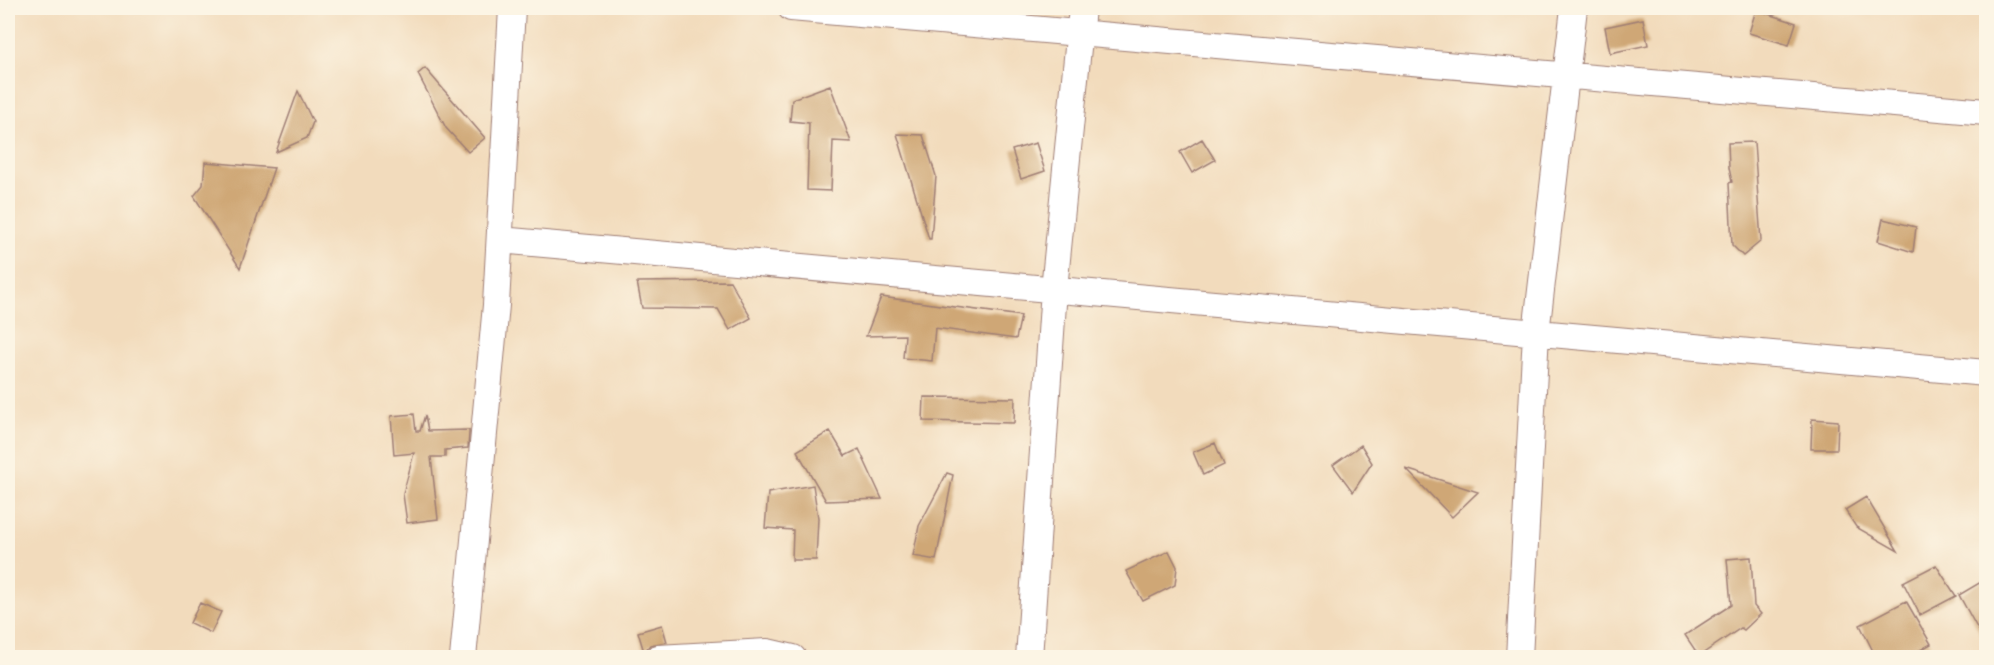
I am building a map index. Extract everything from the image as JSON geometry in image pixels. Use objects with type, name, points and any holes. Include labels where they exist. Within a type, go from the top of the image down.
[{"type":"street","points":[[463,657],[496,305],[512,8]]},
{"type":"street","points":[[791,8],[1986,112]]},
{"type":"street","points":[[1029,657],[1054,290],[1082,8]]},
{"type":"street","points":[[1519,657],[1536,333],[1575,8]]},
{"type":"street","points":[[500,240],[1986,374]]},
{"type":"street","points":[[658,657],[767,652],[793,657]]},
{"type":"building","points":[[1756,10],[1796,23],[1789,45],[1749,33]]},
{"type":"building","points":[[1643,19],[1648,45],[1610,53],[1605,27]]},
{"type":"building","points":[[425,68],[485,138],[468,152],[446,128],[418,74]]},
{"type":"building","points":[[830,85],[851,142],[833,141],[831,191],[807,190],[809,123],[790,121],[792,99]]},
{"type":"building","points":[[298,91],[313,122],[307,138],[276,152]]},
{"type":"building","points":[[897,134],[923,135],[936,176],[931,239],[929,239]]},
{"type":"building","points":[[1202,139],[1215,160],[1192,173],[1180,152]]},
{"type":"building","points":[[1754,142],[1761,241],[1743,256],[1732,245],[1729,183],[1732,182],[1728,143]]},
{"type":"building","points":[[1036,143],[1045,171],[1021,179],[1012,150]]},
{"type":"building","points":[[205,162],[274,168],[240,268],[194,196],[203,185]]},
{"type":"building","points":[[1883,219],[1916,227],[1913,252],[1878,241]]},
{"type":"building","points":[[730,281],[751,318],[730,330],[718,309],[642,308],[637,282]]},
{"type":"building","points":[[881,297],[1021,316],[1016,339],[935,328],[932,361],[903,358],[905,335],[866,336]]},
{"type":"building","points":[[924,397],[1015,398],[1014,423],[923,421]]},
{"type":"building","points":[[414,414],[416,431],[420,431],[425,415],[428,431],[469,430],[469,433],[468,448],[445,450],[445,457],[431,457],[438,519],[407,523],[403,494],[414,453],[394,455],[391,416]]},
{"type":"building","points":[[1812,419],[1838,421],[1837,449],[1811,449]]},
{"type":"building","points":[[830,431],[845,456],[859,449],[882,499],[826,501],[797,451]]},
{"type":"building","points":[[1215,443],[1224,465],[1203,475],[1193,452]]},
{"type":"building","points":[[1361,445],[1372,463],[1353,492],[1333,465]]},
{"type":"building","points":[[1406,469],[1478,492],[1452,517]]},
{"type":"building","points":[[947,473],[953,475],[936,560],[913,556],[919,526]]},
{"type":"building","points":[[813,485],[818,518],[816,560],[792,560],[793,530],[765,528],[768,493]]},
{"type":"building","points":[[1866,497],[1898,551],[1856,527],[1845,510]]},
{"type":"building","points":[[1169,551],[1177,567],[1175,585],[1143,601],[1126,571]]},
{"type":"building","points":[[1751,557],[1754,606],[1761,614],[1744,630],[1741,628],[1699,656],[1685,635],[1731,605],[1727,559]]},
{"type":"building","points":[[1936,565],[1956,596],[1920,615],[1903,582]]},
{"type":"building","points":[[1986,579],[1986,644],[1959,595]]},
{"type":"building","points":[[1906,601],[1931,644],[1908,657],[1876,657],[1860,625]]},
{"type":"building","points":[[200,603],[221,612],[211,633],[190,623]]},
{"type":"building","points":[[662,625],[667,642],[650,645],[644,652],[638,632]]}]
